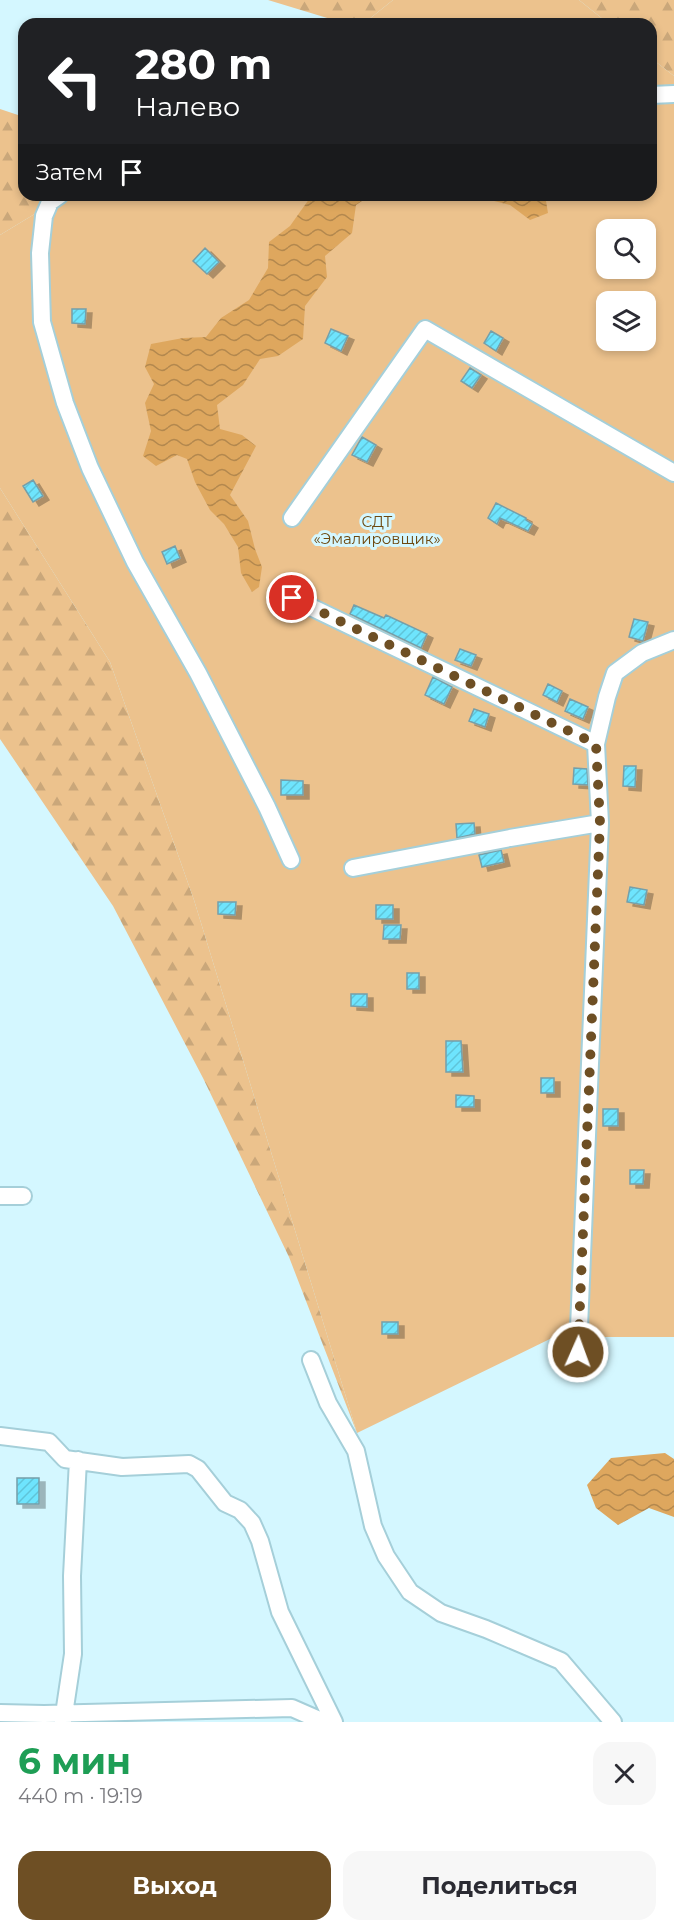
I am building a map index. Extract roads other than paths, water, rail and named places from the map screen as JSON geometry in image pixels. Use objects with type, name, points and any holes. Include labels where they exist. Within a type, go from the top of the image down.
[{"type":"street","points":[[657,95],[674,94]]},
{"type":"street","points":[[51,201],[44,216],[40,253],[42,322],[65,403],[90,468],[135,562],[198,673],[267,807],[291,860]]},
{"type":"street","points":[[292,518],[425,329],[674,473]]},
{"type":"street","points":[[292,598],[596,744]]},
{"type":"street","points":[[578,1352],[600,823],[596,744],[615,673],[642,653],[674,640]]},
{"type":"street","points":[[353,868],[600,823]]},
{"type":"street","points":[[0,1196],[23,1196]]},
{"type":"street","points":[[310,1360],[328,1403],[356,1451],[373,1526],[386,1556],[410,1592],[441,1613],[486,1629],[561,1661],[613,1722]]},
{"type":"street","points":[[0,1436],[49,1442],[65,1459],[122,1467],[189,1464],[198,1469],[225,1503],[240,1510],[252,1523],[260,1541],[280,1612],[334,1722]]},
{"type":"street","points":[[64,1717],[73,1654],[72,1555],[78,1460]]},
{"type":"street","points":[[0,1713],[64,1717],[291,1708],[324,1722]]},
{"type":"water","points":[[308,201],[362,201],[356,205],[352,233],[325,256],[327,277],[305,306],[303,339],[278,356],[260,359],[243,385],[217,405],[220,429],[242,435],[256,446],[230,495],[248,521],[262,567],[259,587],[252,592],[241,573],[238,547],[224,524],[210,510],[195,482],[187,459],[177,455],[156,466],[143,456],[151,431],[145,403],[154,384],[145,367],[151,344],[183,338],[206,337],[221,318],[249,300],[268,268],[269,242],[290,226]]},
{"type":"water","points":[[494,201],[546,201],[548,213],[530,220],[510,205]]},
{"type":"water","points":[[665,1453],[674,1459],[674,1517],[649,1508],[618,1525],[596,1508],[587,1485],[611,1458]]},
{"type":"park label","name":"СДТ «Эмалировщик»","points":[[377,530]]}]
